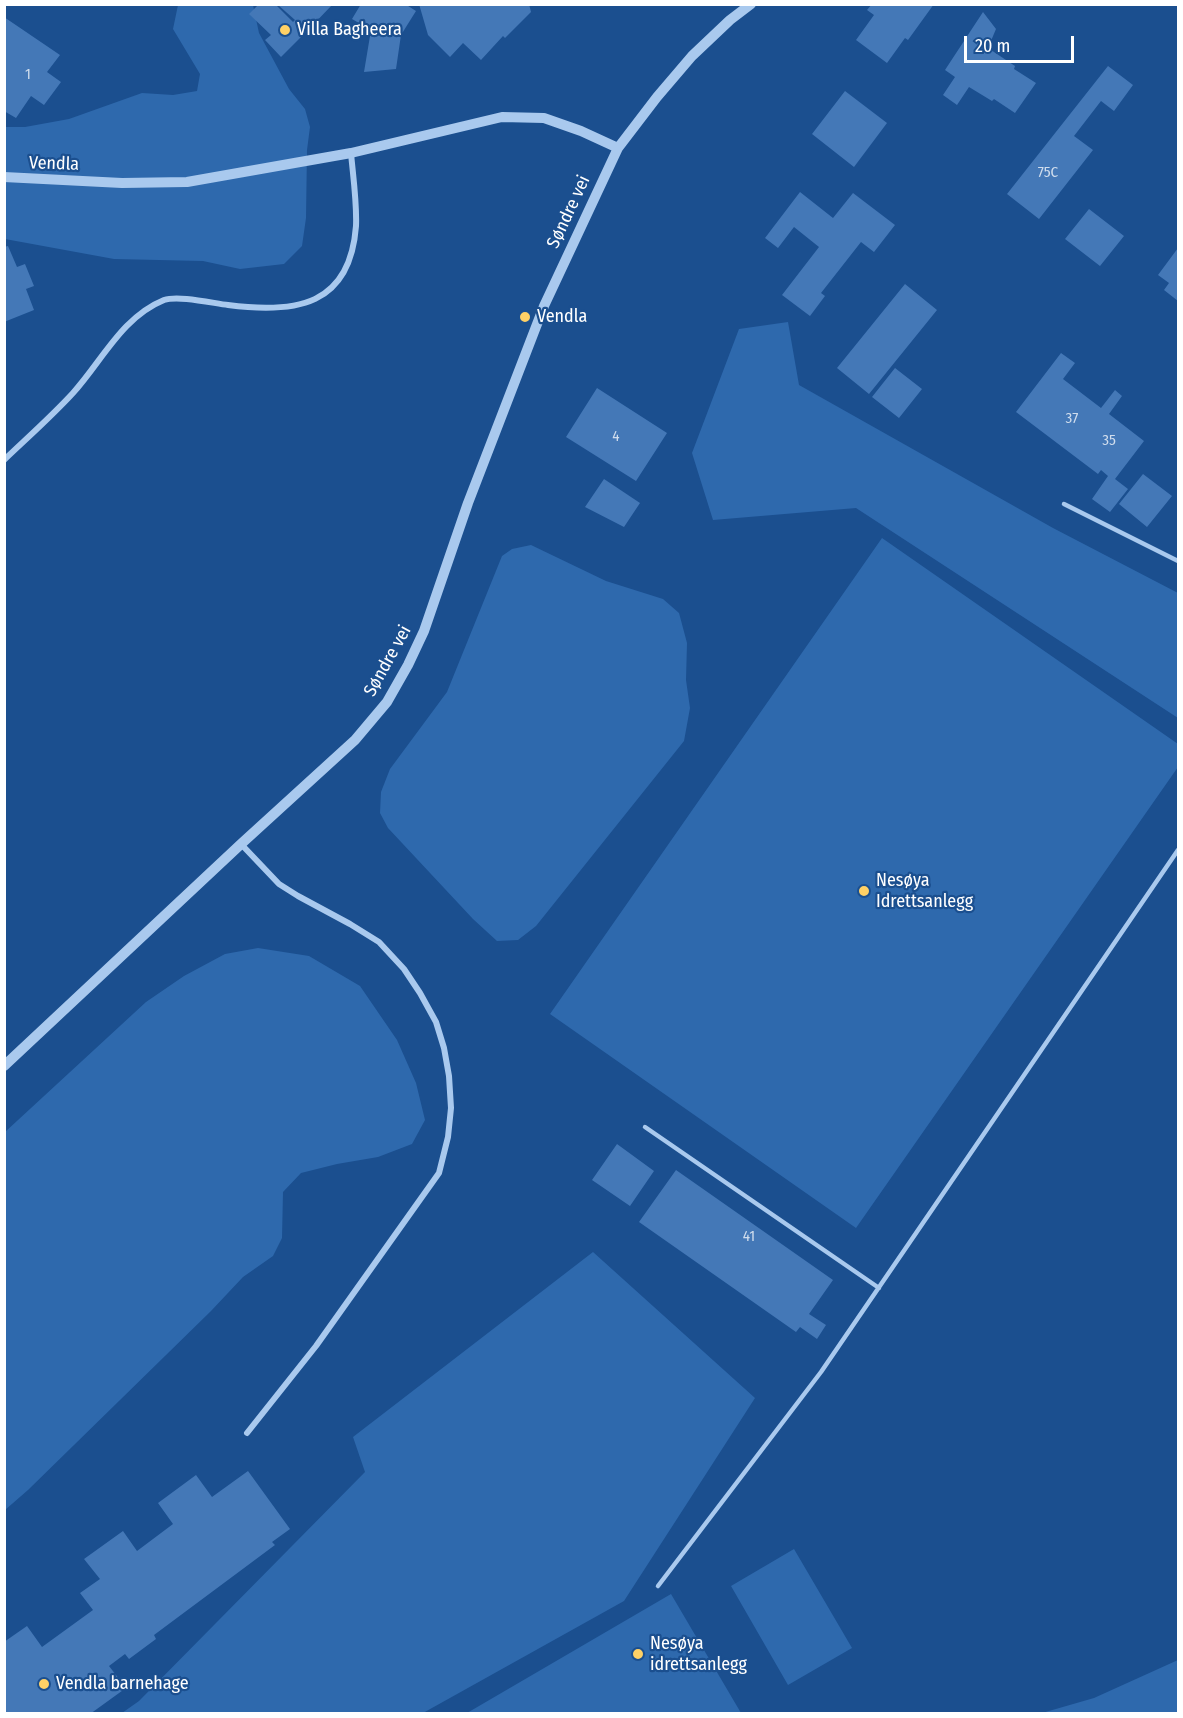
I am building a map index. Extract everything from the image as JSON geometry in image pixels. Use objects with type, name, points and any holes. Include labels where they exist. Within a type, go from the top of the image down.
[{"type":"street","points":[[618,148],[692,56],[730,20],[751,4]]},
{"type":"street","name":"Vendla","points":[[4,177],[122,183],[187,182],[351,153],[502,117],[544,118],[581,131],[618,148]]},
{"type":"street","name":"Søndre vei","points":[[4,1066],[355,740],[387,702],[424,631],[468,503],[544,306],[618,148]]},
{"type":"street","points":[[4,460],[73,393],[126,327],[143,312],[167,299],[259,309],[292,307],[319,298],[336,283],[350,263],[356,225],[351,153]]},
{"type":"street","points":[[241,844],[279,884],[379,942],[404,969],[436,1022],[449,1076],[451,1108],[448,1137],[439,1173],[316,1346],[247,1432]]},
{"type":"lane","points":[[1064,504],[1179,561]]},
{"type":"lane","points":[[658,1586],[821,1372],[1179,850]]},
{"type":"lane","points":[[645,1127],[879,1288]]},
{"type":"shaded area","points":[[178,5],[253,5],[259,33],[289,89],[305,109],[310,127],[307,150],[306,218],[302,246],[284,264],[240,269],[203,261],[114,259],[5,239],[4,127],[25,127],[69,119],[142,93],[173,95],[197,91],[200,74],[173,29]]},
{"type":"shaded area","points":[[788,322],[799,385],[1053,528],[1178,593],[1178,718],[856,508],[713,520],[692,453],[739,329]]},
{"type":"shaded area","name":"Nesøya Idrettsanlegg","points":[[882,538],[1178,744],[1178,767],[856,1228],[550,1014]]},
{"type":"shaded area","points":[[531,545],[606,581],[663,599],[679,613],[687,643],[686,680],[690,708],[684,741],[536,926],[518,940],[497,941],[473,919],[388,828],[380,813],[381,792],[390,769],[447,692],[502,556],[512,549]]},
{"type":"shaded area","points":[[258,948],[309,956],[360,986],[397,1040],[416,1083],[425,1120],[412,1144],[378,1157],[301,1173],[283,1192],[282,1238],[273,1256],[243,1277],[211,1311],[5,1510],[5,1132],[146,1002],[184,976],[225,954]]},
{"type":"shaded area","points":[[593,1252],[755,1398],[624,1601],[423,1713],[122,1713],[139,1701],[365,1472],[353,1437]]},
{"type":"shaded area","points":[[794,1549],[852,1648],[788,1685],[731,1586]]},
{"type":"shaded area","name":"Nesøya idrettsanlegg","points":[[671,1594],[741,1713],[467,1713]]},
{"type":"shaded area","points":[[1178,1660],[1178,1713],[1042,1713],[1094,1698]]},
{"type":"building","name":"Villa Bagheera","points":[[259,4],[275,4],[293,22],[295,20],[277,4],[333,4],[309,29],[306,26],[303,29],[306,32],[281,57],[265,40],[271,35],[249,14]]},
{"type":"building","points":[[361,4],[405,4],[416,11],[401,35],[396,69],[364,72],[371,30],[352,19]]},
{"type":"building","points":[[419,4],[529,4],[531,12],[505,38],[503,36],[481,60],[463,43],[450,57],[428,35]]},
{"type":"building","points":[[872,4],[934,4],[908,40],[905,38],[887,63],[856,40],[874,15],[867,10]]},
{"type":"building","points":[[983,12],[996,29],[988,48],[1036,83],[1015,113],[994,99],[992,101],[969,87],[957,105],[943,95],[955,77],[945,70]]},
{"type":"building","points":[[4,17],[60,55],[47,72],[61,82],[44,105],[31,96],[16,118],[4,111]]},
{"type":"building","points":[[1108,66],[1133,85],[1114,111],[1101,101],[1074,136],[1093,150],[1039,219],[1007,194]]},
{"type":"building","points":[[845,91],[887,123],[854,167],[812,134]]},
{"type":"building","points":[[800,192],[833,218],[853,193],[895,225],[874,252],[861,242],[821,293],[825,296],[810,316],[782,295],[819,247],[794,227],[778,248],[765,238]]},
{"type":"building","points":[[1089,209],[1124,236],[1100,266],[1065,239]]},
{"type":"building","points":[[8,246],[17,267],[25,264],[34,286],[26,289],[34,310],[4,322],[4,247]]},
{"type":"building","points":[[1178,248],[1178,301],[1164,290],[1169,283],[1158,275]]},
{"type":"building","points":[[905,284],[937,310],[869,394],[837,368]]},
{"type":"building","points":[[1061,353],[1075,363],[1063,379],[1101,408],[1115,390],[1122,396],[1109,414],[1144,441],[1115,479],[1128,489],[1110,512],[1092,499],[1108,476],[1101,470],[1098,474],[1016,412]]},
{"type":"building","points":[[895,368],[922,389],[899,418],[872,397]]},
{"type":"building","points":[[597,388],[667,433],[636,481],[566,437]]},
{"type":"building","points":[[1143,474],[1172,496],[1147,527],[1119,504]]},
{"type":"building","points":[[604,479],[640,503],[624,527],[585,507]]},
{"type":"building","points":[[617,1144],[654,1171],[630,1206],[592,1180]]},
{"type":"building","points":[[676,1170],[833,1280],[809,1314],[826,1325],[817,1339],[800,1327],[796,1332],[639,1222]]},
{"type":"building","points":[[248,1471],[290,1529],[272,1542],[275,1545],[154,1635],[156,1639],[129,1659],[125,1654],[109,1666],[126,1688],[90,1714],[4,1714],[4,1642],[27,1626],[42,1647],[93,1610],[80,1593],[100,1579],[84,1559],[123,1531],[137,1551],[173,1524],[158,1503],[196,1475],[212,1497]]},
{"type":"place","name":"Villa Bagheera","points":[[285,30]]},
{"type":"place","name":"Vendla","points":[[525,317]]},
{"type":"place","name":"Nesøya Idrettsanlegg","points":[[864,891]]},
{"type":"place","name":"Nesøya idrettsanlegg","points":[[638,1654]]},
{"type":"place","name":"Vendla barnehage","points":[[44,1684]]}]
